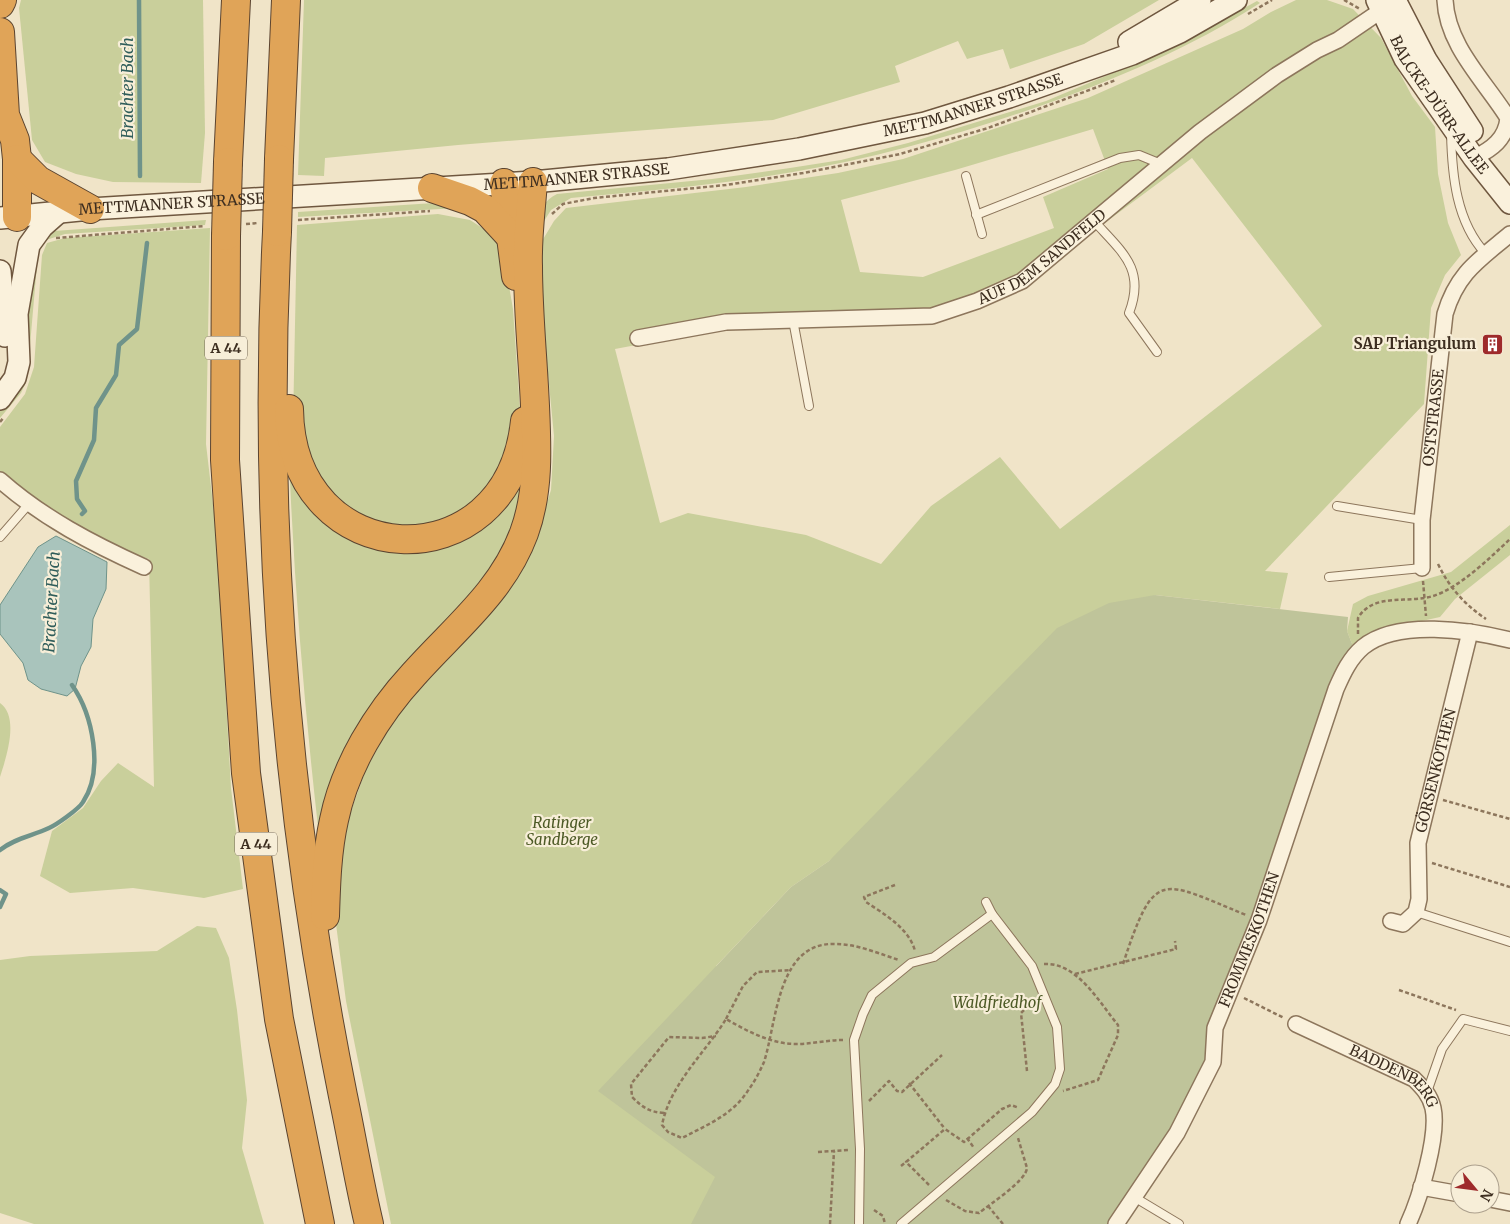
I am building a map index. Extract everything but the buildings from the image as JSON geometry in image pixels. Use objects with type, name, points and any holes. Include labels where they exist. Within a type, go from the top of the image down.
[{"type":"highway","points":[[0,4],[2,0]]},
{"type":"highway","points":[[221,0],[234,68]]},
{"type":"highway","name":"A 44","points":[[236,0],[226,236],[225,460],[246,773],[279,1019],[320,1224]]},
{"type":"highway","points":[[286,0],[274,289],[274,543],[292,777],[322,992],[369,1224]]},
{"type":"highway","points":[[0,32],[3,127],[15,140],[17,159],[9,218]]},
{"type":"highway","points":[[17,159],[38,180],[90,209]]},
{"type":"highway","points":[[322,992],[326,871],[334,819],[350,770],[388,705],[414,673],[487,598],[516,553],[530,516],[538,459],[528,265],[533,182]]},
{"type":"highway","points":[[274,289],[288,304],[289,423],[292,442],[302,473],[314,493],[341,520],[359,530],[380,536],[402,539],[437,536],[456,528],[480,514],[491,504],[510,478],[519,456],[525,422],[514,261],[509,235],[504,184]]},
{"type":"highway","points":[[432,188],[470,201],[486,209],[509,235]]},
{"type":"main road","name":"METTMANNER STRASSE","points":[[1082,72],[1200,0]]},
{"type":"main road","name":"METTMANNER STRASSE","points":[[9,218],[90,209],[533,182],[668,169],[799,149],[925,123],[1082,72],[1132,54],[1180,32],[1236,0]]},
{"type":"main road","points":[[1180,32],[1248,0]]},
{"type":"main road","name":"BALCKE-DÜRR-ALLEE","points":[[1379,2],[1426,60],[1480,155],[1510,203]]},
{"type":"main road","name":"BALCKE-DÜRR-ALLEE","points":[[1379,2],[1404,59],[1451,124],[1510,187]]},
{"type":"main road","name":"METTMANNER STRASSE","points":[[0,399],[15,378],[19,362],[17,314],[29,245],[42,226],[59,212]]},
{"type":"main road","points":[[9,218],[17,314]]},
{"type":"main road","points":[[0,271],[7,359],[0,386]]},
{"type":"street","points":[[1445,0],[1453,35],[1462,53],[1508,118],[1504,134],[1480,155]]},
{"type":"street","name":"AUF DEM SANDFELD","points":[[638,338],[726,322],[932,316],[977,301],[1022,281],[1161,164],[1277,75],[1317,50],[1338,40],[1379,2]]},
{"type":"street","name":"OSTSTRASSE","points":[[1422,568],[1422,520],[1445,314],[1451,294],[1458,281],[1510,234]]},
{"type":"street","points":[[0,480],[28,505],[102,548],[144,567]]},
{"type":"street","points":[[1364,646],[1378,638],[1393,634],[1427,630],[1470,632],[1508,639]]},
{"type":"street","name":"GÖRSENKOTHEN","points":[[1416,912],[1419,898],[1418,843],[1470,632]]},
{"type":"street","name":"FROMMESKOTHEN","points":[[1116,1224],[1177,1133],[1197,1096],[1212,1062],[1215,1028],[1259,920],[1336,689],[1347,664],[1364,646]]},
{"type":"street","points":[[1391,921],[1403,924],[1416,912]]},
{"type":"street","name":"BADDENBERG","points":[[1296,1024],[1414,1079],[1427,1092],[1433,1109],[1433,1130],[1421,1187],[1408,1224]]},
{"type":"street","points":[[1421,1187],[1450,1192]]},
{"type":"lane","points":[[1451,124],[1451,159],[1458,203],[1474,241],[1486,254]]},
{"type":"lane","points":[[976,215],[1120,158],[1139,155],[1148,157],[1161,164]]},
{"type":"lane","points":[[966,176],[982,234]]},
{"type":"lane","points":[[1094,221],[1129,261],[1136,289],[1129,313],[1157,352]]},
{"type":"lane","points":[[794,320],[809,406]]},
{"type":"lane","points":[[0,537],[28,505]]},
{"type":"lane","points":[[1337,506],[1422,520]]},
{"type":"lane","points":[[1328,577],[1422,568]]},
{"type":"lane","points":[[902,1224],[938,1195],[980,1155],[1032,1112],[1052,1088],[1060,1069],[1057,1027],[1032,966],[992,914],[986,902]]},
{"type":"lane","points":[[1416,912],[1510,942]]},
{"type":"lane","points":[[860,1224],[860,1149],[854,1040],[872,995],[910,963],[934,957],[992,914]]},
{"type":"lane","points":[[1427,1092],[1442,1049],[1462,1019],[1510,1031]]},
{"type":"lane","points":[[1134,1196],[1179,1224]]},
{"type":"path","name":"METTMANNER STRASSE","points":[[551,215],[563,204],[594,198],[726,185]]},
{"type":"path","points":[[1364,646],[1356,626],[1361,613],[1376,604],[1388,600],[1424,599],[1442,592],[1485,561],[1510,539]]},
{"type":"path","points":[[1422,547],[1433,547],[1436,561],[1450,586],[1471,608],[1507,631],[1508,639]]},
{"type":"path","points":[[1422,568],[1427,630]]},
{"type":"path","points":[[1430,796],[1510,819]]},
{"type":"path","points":[[1419,859],[1510,887]]},
{"type":"path","points":[[790,970],[757,972],[743,986],[716,1036],[682,1081],[664,1113],[662,1125],[668,1132],[682,1138],[721,1118],[749,1090],[763,1064],[773,1018],[790,970],[798,958],[811,948],[836,944],[910,963],[915,956],[913,943],[894,922],[866,902],[864,897],[895,885]]},
{"type":"path","points":[[1123,964],[1146,904],[1153,895],[1165,889],[1186,890],[1259,920]]},
{"type":"path","points":[[1075,974],[1123,964],[1176,949],[1175,942]]},
{"type":"path","points":[[1032,966],[1046,963],[1066,967],[1075,974],[1118,1025],[1118,1035],[1098,1080],[1063,1090],[1052,1088]]},
{"type":"path","points":[[1399,990],[1457,1010],[1462,1019]]},
{"type":"path","points":[[1230,992],[1296,1024]]},
{"type":"path","points":[[1027,1071],[1021,1013],[1026,1008],[1035,1005],[1048,1005]]},
{"type":"path","points":[[726,1019],[744,1030],[769,1040],[794,1044],[854,1040]]},
{"type":"path","points":[[664,1113],[650,1112],[641,1106],[632,1097],[631,1084],[670,1037],[702,1038],[716,1036]]},
{"type":"path","points":[[856,1102],[869,1101],[888,1081],[897,1091],[902,1092],[909,1083],[942,1056]]},
{"type":"path","points":[[909,1083],[945,1129],[964,1142],[1007,1106],[1032,1112]]},
{"type":"path","points":[[906,1162],[938,1195],[971,1214],[979,1213],[1026,1173],[1015,1128]]},
{"type":"path","points":[[901,1166],[945,1129]]},
{"type":"path","points":[[818,1152],[860,1149]]},
{"type":"path","points":[[830,1224],[834,1151]]},
{"type":"path","points":[[988,1206],[1003,1224]]},
{"type":"path","points":[[874,1210],[883,1216],[885,1224]]},
{"type":"green space","points":[[21,0],[203,0],[205,133],[201,183],[113,182],[76,174],[45,162],[32,140],[19,8]]},
{"type":"green space","points":[[304,0],[1159,0],[1084,44],[1010,69],[1003,49],[967,59],[958,41],[895,66],[900,82],[773,120],[458,145],[325,158],[324,176],[298,175]]},
{"type":"green space","name":"Ratinger Sandberge","points":[[1296,0],[1327,0],[1353,9],[1381,38],[1412,96],[1435,127],[1438,174],[1448,223],[1461,255],[1445,275],[1431,308],[1424,404],[1265,571],[1288,573],[1280,609],[1155,595],[829,861],[791,887],[716,966],[774,1224],[391,1224],[346,1001],[336,924],[339,872],[346,825],[366,769],[398,712],[468,636],[535,541],[551,490],[554,436],[538,270],[539,246],[554,221],[566,208],[746,187],[838,173],[903,159],[1088,98],[1243,29]],"holes":[[[1093,129],[1108,169],[1043,197],[1054,228],[923,277],[860,272],[841,200],[955,170]],[[1192,158],[1322,326],[1060,529],[1000,457],[931,506],[881,564],[806,535],[688,513],[660,523],[615,349],[732,327],[938,322],[983,307],[1027,287],[1098,228]]]},
{"type":"green space","points":[[1257,1],[1260,3],[1234,19],[1152,62],[1066,97],[977,127],[886,153],[765,177],[571,198],[551,210],[541,226],[541,215],[545,203],[557,194],[712,179],[841,160],[908,143],[1046,101],[1170,49]]},
{"type":"green space","points":[[434,203],[458,208],[298,217],[298,212]]},
{"type":"green space","points":[[438,214],[470,220],[501,240],[513,309],[520,410],[518,440],[474,510],[399,533],[328,500],[293,424],[297,225]]},
{"type":"green space","points":[[206,220],[205,225],[65,234],[46,240],[38,253],[27,380],[21,393],[0,418],[0,410],[25,354],[33,266],[43,238],[54,231]]},
{"type":"green space","points":[[210,228],[206,444],[217,538],[231,788],[243,889],[204,898],[133,888],[70,893],[40,876],[52,831],[83,808],[101,781],[118,763],[154,787],[149,559],[108,545],[30,502],[0,472],[0,427],[25,394],[34,367],[42,255],[47,243],[65,238]]},
{"type":"green space","points":[[524,459],[519,529],[449,630],[326,829],[318,827],[298,610],[290,480],[293,472],[325,516],[441,541]]},
{"type":"green space","points":[[1510,525],[1510,555],[1455,599],[1440,617],[1372,632],[1364,646],[1356,654],[1347,631],[1353,604],[1368,596],[1451,572]]},
{"type":"green space","name":"Waldfriedhof","points":[[1155,595],[1348,617],[1347,631],[1356,654],[1215,1028],[1212,1062],[1116,1224],[691,1224],[715,1177],[598,1091],[791,887],[829,861],[1057,628],[1109,603]]},
{"type":"green space","points":[[0,703],[6,709],[9,718],[10,738],[0,777]]},
{"type":"green space","points":[[197,926],[216,928],[229,958],[247,1100],[242,1148],[264,1224],[34,1224],[0,1213],[0,960],[30,956],[157,951]]},
{"type":"water","points":[[56,536],[107,562],[106,589],[93,619],[91,647],[81,666],[75,689],[67,696],[41,689],[28,680],[23,663],[0,634],[0,605],[38,547]]},
{"type":"waterway","name":"Brachter Bach","points":[[139,0],[140,176]]},
{"type":"waterway","name":"Brachter Bach","points":[[82,514],[85,511],[77,499],[76,481],[94,440],[96,408],[116,375],[119,345],[137,329],[147,243]]},
{"type":"waterway","name":"Brachter Bach","points":[[0,850],[49,828],[62,820],[81,805],[89,789],[93,775],[93,743],[86,712],[72,685]]},
{"type":"waterway","name":"Brachter Bach","points":[[0,890],[6,894],[0,907]]},
{"type":"place","name":"SAP Triangulum","points":[[1492,344]]}]
